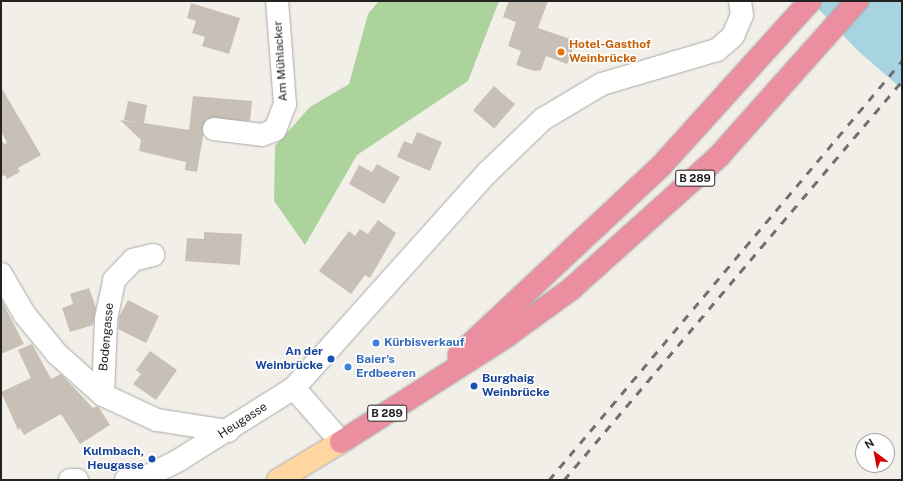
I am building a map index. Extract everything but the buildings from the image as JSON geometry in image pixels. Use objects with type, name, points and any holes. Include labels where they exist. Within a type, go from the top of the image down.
[{"type":"highway","name":"B 289","points":[[432,382],[522,293],[660,166],[784,33],[810,1]]},
{"type":"highway","name":"B 289","points":[[341,442],[432,382],[508,335],[599,264],[719,156],[809,58],[857,1]]},
{"type":"main road","name":"B 289","points":[[278,480],[341,442]]},
{"type":"street","name":"Am Mühlacker","points":[[214,129],[262,136],[274,130],[278,123],[285,104],[277,1]]},
{"type":"street","points":[[341,442],[294,388],[487,173],[543,119],[602,84],[717,50],[733,36],[742,15],[740,1]]},
{"type":"street","name":"Bodengasse","points":[[103,394],[106,319],[114,280],[133,260],[153,255]]},
{"type":"street","name":"Bodengasse","points":[[1,274],[25,315],[57,354],[103,394],[157,420],[228,431]]},
{"type":"street","name":"Heugasse","points":[[126,480],[144,478],[228,431],[294,388]]},
{"type":"street","points":[[70,480],[77,480]]},
{"type":"green space","points":[[379,1],[499,1],[468,81],[357,155],[305,245],[274,201],[275,146],[310,107],[349,84],[368,14]]},
{"type":"water","points":[[811,1],[902,1],[902,89],[857,50]]},
{"type":"railway","points":[[549,480],[902,61]]},
{"type":"railway","points":[[564,480],[902,81]]},
{"type":"place","name":"Hotel-Gasthof Weinbrücke","points":[[561,52]]},
{"type":"place","name":"Kürbisverkauf","points":[[376,343]]},
{"type":"place","name":"An der Weinbrücke","points":[[331,359]]},
{"type":"place","name":"Baier's Erdbeeren","points":[[348,367]]},
{"type":"place","name":"Burghaig Weinbrücke","points":[[474,386]]},
{"type":"place","name":"Kulmbach, Heugasse","points":[[152,459]]}]
